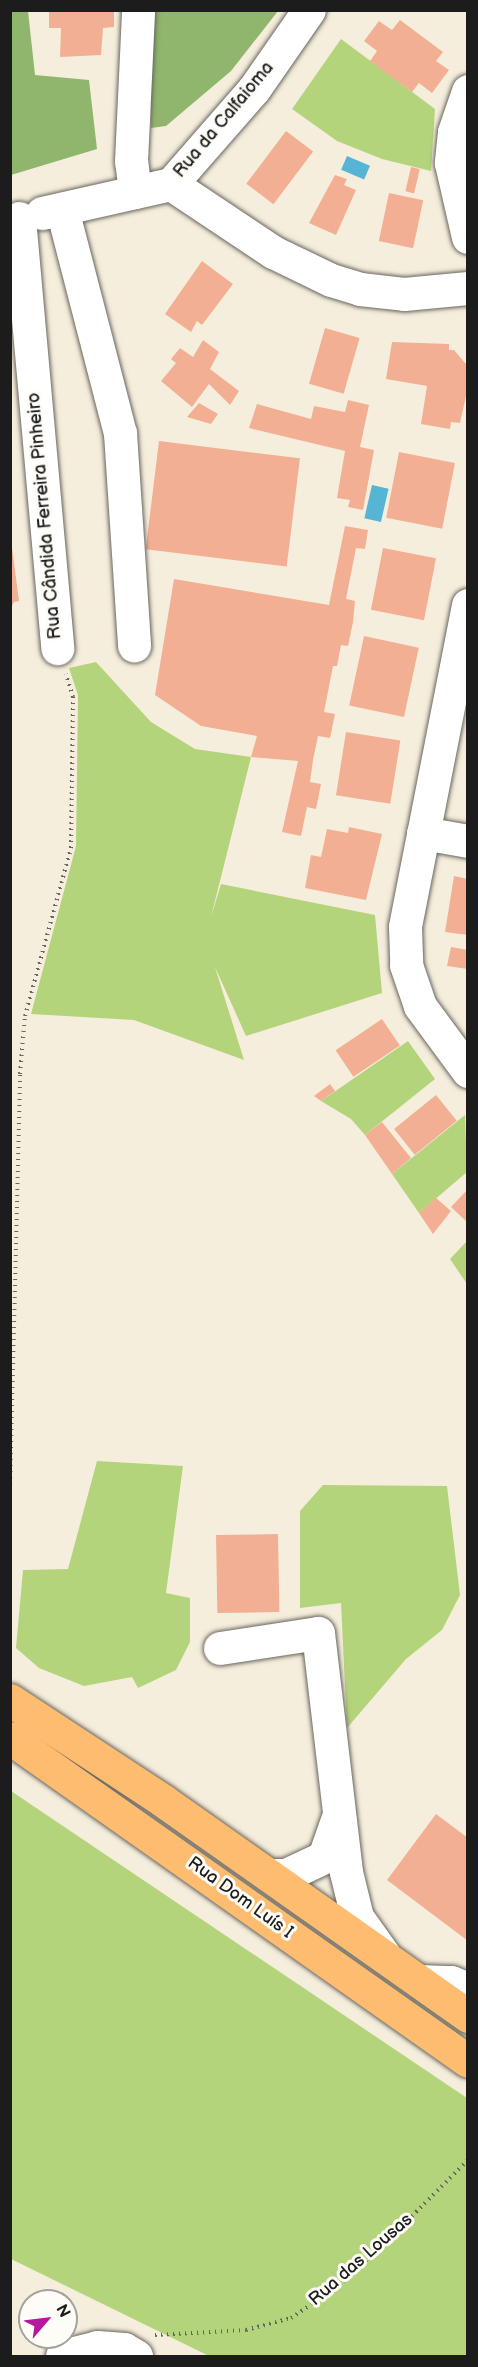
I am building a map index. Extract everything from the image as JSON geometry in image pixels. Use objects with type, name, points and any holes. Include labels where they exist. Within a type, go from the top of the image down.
[{"type":"main road","name":"Rua Dom Luís I","points":[[10,1700],[269,1875],[468,2016]]},
{"type":"main road","name":"Rua Dom Luís I","points":[[10,1738],[468,2061]]},
{"type":"street","points":[[135,192],[131,161],[138,10]]},
{"type":"street","name":"Rua da Calfaioma","points":[[15,218],[171,184],[254,89],[309,10]]},
{"type":"street","points":[[468,91],[454,132],[452,163],[468,237]]},
{"type":"street","points":[[171,184],[273,252],[332,280],[360,289],[404,294],[468,288]]},
{"type":"street","points":[[62,209],[120,433],[135,646]]},
{"type":"street","name":"Rua Cândida Ferreira Pinheiro","points":[[15,218],[57,648]]},
{"type":"street","points":[[468,605],[405,927],[406,965],[420,1006],[468,1071]]},
{"type":"street","points":[[423,833],[468,841]]},
{"type":"street","points":[[220,1648],[318,1634],[346,1872],[357,1917],[386,1958]]},
{"type":"street","points":[[269,1875],[286,1875],[324,1857],[339,1816]]},
{"type":"street","points":[[419,1982],[451,1982],[468,1989]]},
{"type":"street","points":[[62,2356],[97,2347],[130,2353]]},
{"type":"path","name":"Rua Cândida Ferreira Pinheiro","points":[[10,1490],[25,1016],[71,848],[74,697],[57,648]]},
{"type":"path","name":"Rua das Lousas","points":[[130,2353],[159,2334],[246,2330],[291,2318],[334,2289],[374,2253],[468,2160]]},
{"type":"green space","points":[[11,10],[28,11],[35,75],[89,80],[97,149],[11,175]]},
{"type":"green space","points":[[151,11],[278,11],[231,71],[166,126],[151,128]]},
{"type":"green space","points":[[341,39],[435,109],[431,171],[382,159],[337,141],[292,109]]},
{"type":"green space","points":[[96,662],[151,722],[195,749],[251,757],[211,917],[221,884],[375,915],[382,993],[246,1036],[215,967],[244,1060],[134,1020],[31,1014],[76,846],[78,695],[69,668]]},
{"type":"green space","points":[[408,1041],[435,1079],[365,1135],[351,1119],[321,1101]]},
{"type":"green space","points":[[465,1115],[467,1172],[419,1213],[392,1174]]},
{"type":"green space","points":[[467,1241],[467,1284],[450,1259]]},
{"type":"green space","points":[[97,1461],[183,1466],[166,1593],[190,1598],[190,1642],[176,1670],[138,1688],[132,1677],[84,1686],[39,1668],[16,1648],[23,1570],[68,1569]]},
{"type":"green space","points":[[323,1485],[447,1486],[460,1595],[442,1630],[406,1659],[347,1728],[341,1603],[300,1608],[300,1511]]},
{"type":"green space","points":[[11,1791],[467,2098],[467,2356],[209,2356],[78,2292],[78,2289],[72,2289],[11,2259]]},
{"type":"water","points":[[347,156],[370,166],[364,180],[341,170]]},
{"type":"water","points":[[372,485],[389,489],[381,522],[364,518]]},
{"type":"building","points":[[49,10],[114,10],[114,27],[103,28],[101,55],[60,57],[61,28],[49,28]]},
{"type":"building","points":[[400,20],[443,52],[436,61],[449,70],[432,93],[419,83],[412,92],[370,61],[377,51],[364,41],[379,21],[392,30]]},
{"type":"building","points":[[286,131],[313,151],[273,204],[246,184]]},
{"type":"building","points":[[411,167],[420,169],[414,193],[405,191]]},
{"type":"building","points":[[335,175],[347,179],[344,185],[356,190],[336,235],[309,223]]},
{"type":"building","points":[[389,193],[423,200],[413,248],[379,241]]},
{"type":"building","points":[[202,261],[233,284],[202,325],[197,321],[191,332],[165,314]]},
{"type":"building","points":[[325,328],[360,338],[344,394],[309,384]]},
{"type":"building","points":[[203,340],[219,352],[210,369],[239,391],[230,405],[209,384],[192,407],[161,381],[176,363],[171,359],[180,348],[193,357]]},
{"type":"building","points":[[392,342],[449,344],[449,350],[454,350],[466,364],[468,387],[460,423],[451,422],[450,429],[421,424],[427,386],[386,379]]},
{"type":"building","points":[[348,400],[369,405],[360,447],[374,450],[363,510],[348,507],[350,500],[337,498],[345,451],[249,428],[257,404],[311,419],[314,406],[345,412]]},
{"type":"building","points":[[199,403],[218,414],[211,424],[187,417]]},
{"type":"building","points":[[159,441],[300,458],[287,566],[146,549]]},
{"type":"building","points":[[399,452],[455,463],[442,529],[386,518]]},
{"type":"building","points":[[345,526],[368,530],[365,549],[356,548],[346,599],[355,601],[348,646],[341,645],[337,666],[333,666],[324,712],[335,714],[330,738],[318,736],[313,760],[310,782],[321,784],[316,809],[307,807],[301,836],[282,832],[298,761],[251,757],[257,736],[201,726],[155,695],[174,579],[329,605]]},
{"type":"building","points":[[10,532],[19,601],[14,602],[10,610]]},
{"type":"building","points":[[383,548],[436,558],[424,620],[371,610]]},
{"type":"building","points":[[364,636],[419,648],[404,717],[349,705]]},
{"type":"building","points":[[346,732],[400,741],[390,804],[336,795]]},
{"type":"building","points":[[349,827],[382,834],[366,900],[305,888],[311,855],[321,857],[327,829],[348,833]]},
{"type":"building","points":[[454,876],[468,879],[468,935],[445,932]]},
{"type":"building","points":[[451,947],[468,950],[468,969],[447,966]]},
{"type":"building","points":[[382,1019],[400,1046],[353,1077],[336,1050]]},
{"type":"building","points":[[330,1084],[335,1091],[321,1101],[314,1096]]},
{"type":"building","points":[[436,1095],[457,1121],[415,1155],[394,1129]]},
{"type":"building","points":[[382,1122],[411,1158],[392,1174],[365,1135]]},
{"type":"building","points":[[468,1189],[468,1223],[451,1207]]},
{"type":"building","points":[[436,1198],[451,1211],[433,1234],[419,1213]]},
{"type":"building","points":[[278,1534],[279,1612],[217,1613],[216,1535]]},
{"type":"building","points":[[436,1814],[468,1838],[468,1941],[387,1880]]}]
